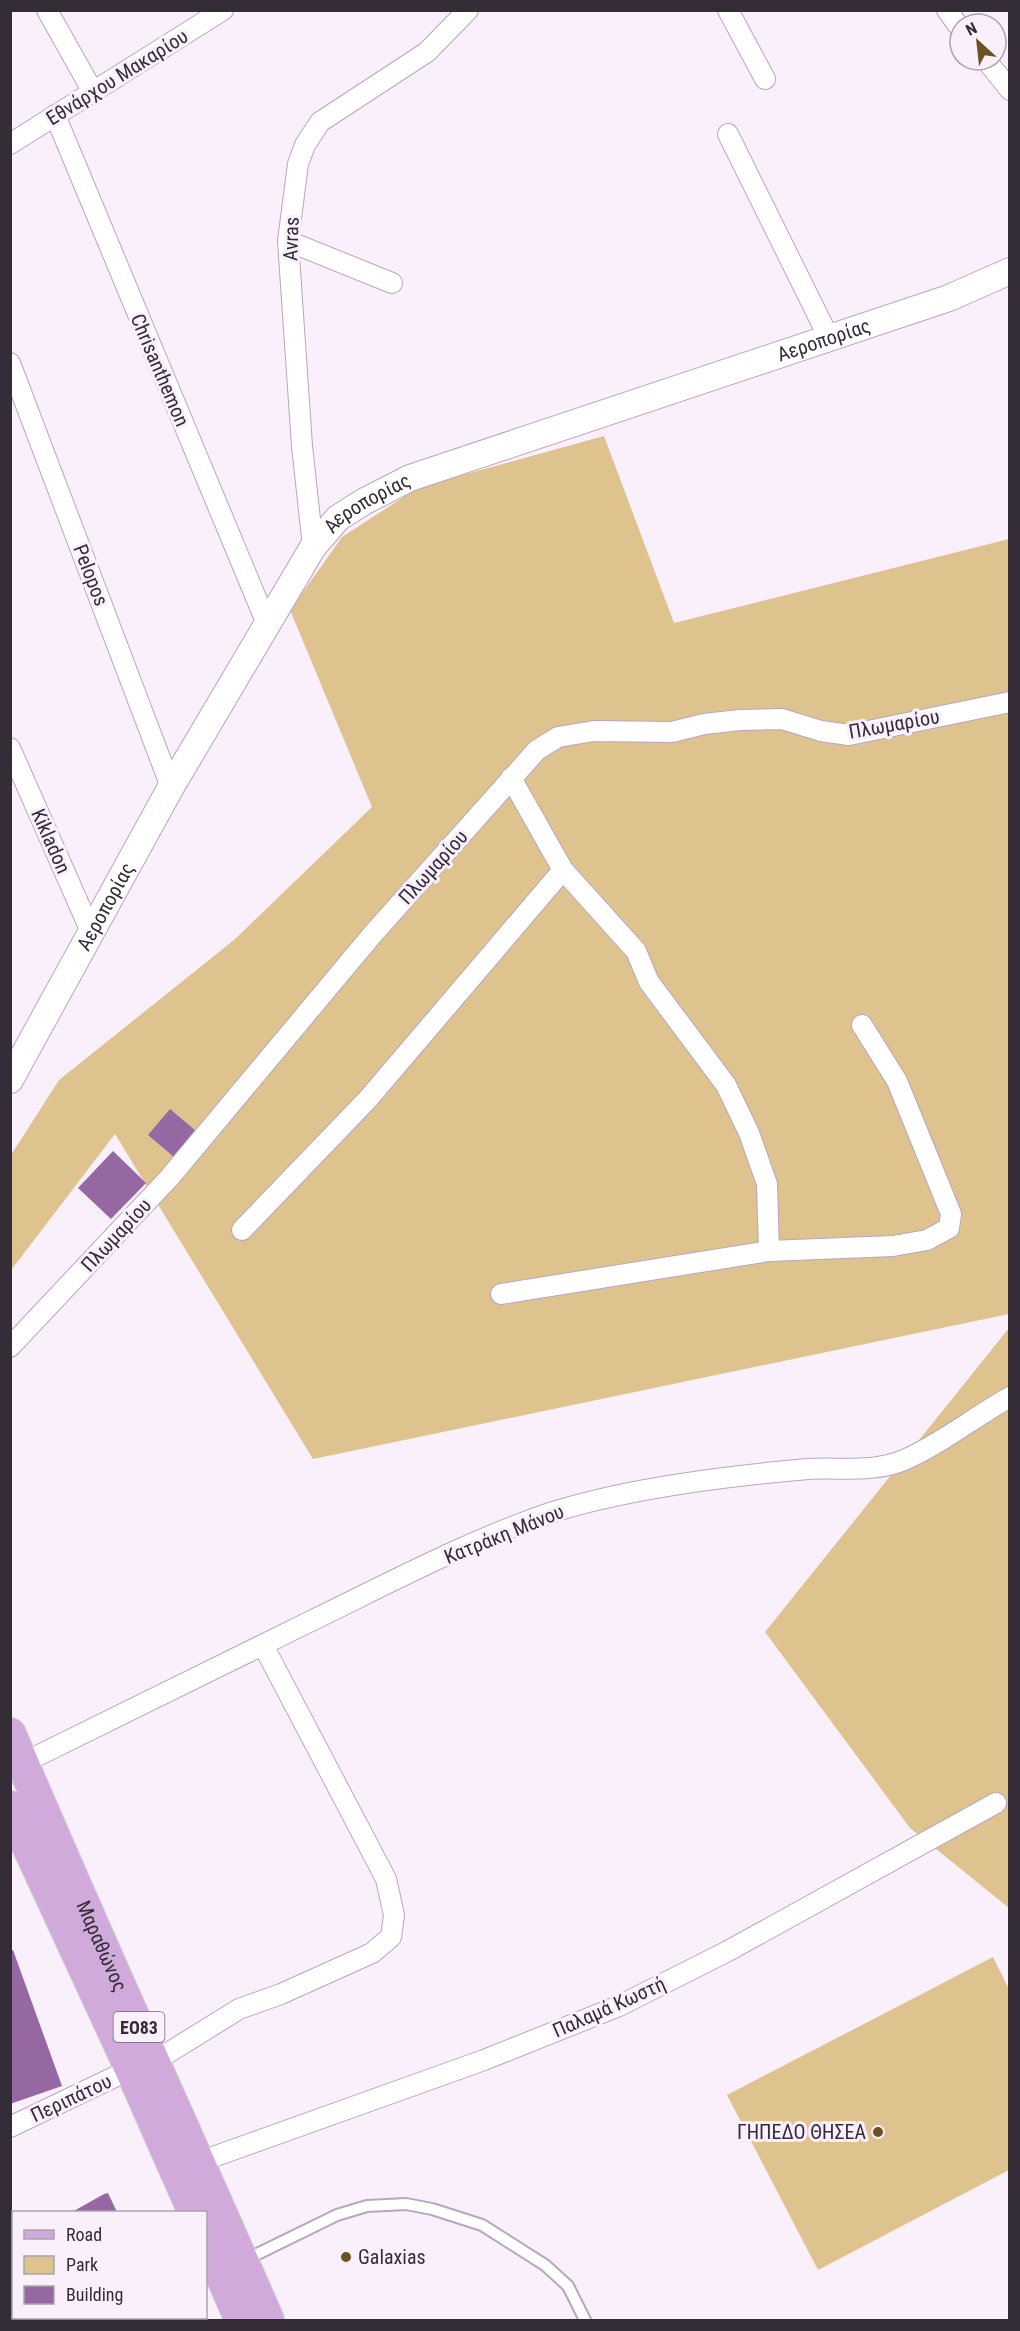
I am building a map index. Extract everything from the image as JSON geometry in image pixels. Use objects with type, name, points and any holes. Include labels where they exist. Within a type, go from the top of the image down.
[{"type":"main road","name":"Μαραθώνος","points":[[10,1734],[56,1843],[143,2065],[194,2211]]},
{"type":"main road","name":"Μαραθώνος","points":[[10,1807],[143,2065],[199,2162],[268,2320]]},
{"type":"main road","points":[[207,2242],[240,2320]]},
{"type":"street","points":[[47,10],[93,92]]},
{"type":"street","name":"Εθνάρχου Μακαρίου","points":[[10,144],[223,10]]},
{"type":"street","name":"Avras","points":[[313,547],[302,446],[288,241],[298,164],[305,145],[320,123],[428,52],[468,10]]},
{"type":"street","points":[[728,10],[765,79]]},
{"type":"street","points":[[996,72],[1010,90]]},
{"type":"street","name":"Chrisanthemon","points":[[55,116],[267,624]]},
{"type":"street","points":[[728,134],[829,338]]},
{"type":"street","points":[[288,241],[392,283]]},
{"type":"street","name":"Αεροπορίας","points":[[10,1080],[171,788],[313,547],[338,518],[410,478],[949,298],[1010,272]]},
{"type":"street","name":"Pelopos","points":[[10,363],[171,788]]},
{"type":"street","name":"Πλωμαρίου","points":[[10,1347],[170,1177],[372,935],[537,750],[558,737],[594,731],[672,732],[704,723],[740,720],[782,719],[821,731],[849,735],[1010,702]]},
{"type":"street","name":"Kikladon","points":[[10,748],[92,934]]},
{"type":"street","points":[[511,777],[563,870],[636,951],[650,982],[726,1085],[749,1133],[767,1184],[769,1251]]},
{"type":"street","points":[[242,1230],[368,1099],[563,870]]},
{"type":"street","points":[[501,1294],[769,1251],[893,1246],[927,1240],[949,1228],[951,1214],[897,1081],[862,1025]]},
{"type":"street","name":"Κατράκη Μάνου","points":[[23,1763],[468,1546],[553,1512],[617,1496],[683,1485],[811,1469],[858,1470],[882,1466],[903,1460],[936,1443],[1010,1397]]},
{"type":"street","name":"Περιπάτου","points":[[10,2127],[143,2065],[239,2009],[281,1994],[372,1953],[391,1937],[394,1916],[386,1879],[263,1646]]},
{"type":"street","name":"Παλαμά Κωστή","points":[[199,2162],[483,2060],[619,2006],[728,1951],[996,1803]]},
{"type":"lane","points":[[242,2261],[337,2216],[367,2206],[406,2204],[432,2209],[482,2225],[544,2265],[568,2286],[585,2320]]},
{"type":"green space","points":[[604,436],[674,623],[1009,539],[1009,1314],[313,1459],[115,1134],[12,1269],[11,1275],[11,1155],[59,1080],[234,940],[372,807],[290,610],[342,537],[419,487]]},
{"type":"green space","points":[[1009,1328],[1009,1908],[910,1828],[765,1632]]},
{"type":"green space","name":"ΓΗΠΕΔΟ ΘΗΣΕΑ","points":[[993,1957],[1009,1989],[1009,2170],[818,2270],[727,2095]]},
{"type":"building","points":[[170,1109],[196,1131],[174,1157],[148,1135]]},
{"type":"building","points":[[113,1151],[146,1183],[111,1219],[78,1188]]},
{"type":"building","points":[[13,1950],[62,2086],[10,2104],[10,1951]]},
{"type":"building","points":[[108,2193],[117,2211],[74,2211]]},
{"type":"place","name":"ΓΗΠΕΔΟ ΘΗΣΕΑ","points":[[878,2132]]},
{"type":"place","name":"Galaxias","points":[[346,2257]]}]
